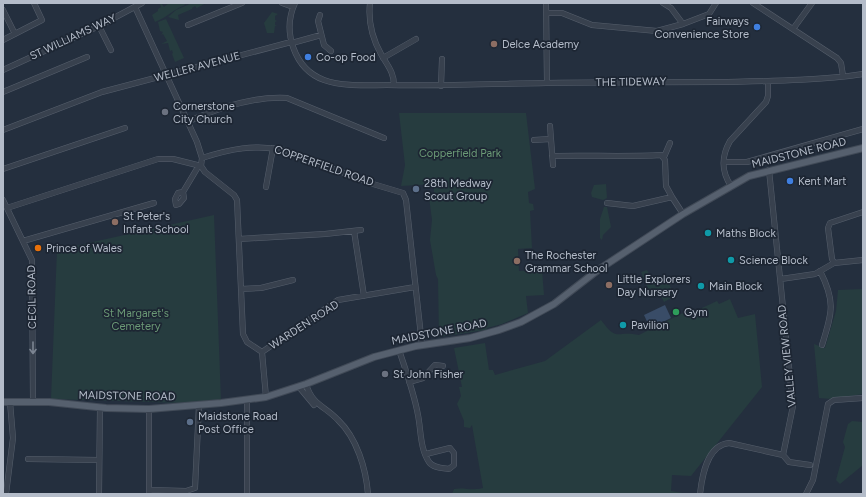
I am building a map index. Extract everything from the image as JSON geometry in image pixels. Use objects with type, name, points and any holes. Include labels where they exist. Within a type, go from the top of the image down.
[{"type":"main road","name":"MAIDSTONE ROAD","points":[[3,402],[33,402],[100,407],[149,408],[199,405],[266,398],[299,387],[368,359],[422,345],[470,338],[505,328],[530,318],[563,299],[598,270],[683,214],[749,176],[863,148]]},
{"type":"street","points":[[3,40],[42,20],[34,3]]},
{"type":"street","name":"ST WILLIAMS WAY","points":[[3,70],[99,26],[142,3]]},
{"type":"street","points":[[188,25],[242,3]]},
{"type":"street","points":[[282,3],[294,5],[289,26],[291,43]]},
{"type":"street","points":[[370,3],[372,31],[383,58],[393,74],[397,86]]},
{"type":"street","points":[[546,3],[547,83]]},
{"type":"street","points":[[663,3],[671,8],[683,24]]},
{"type":"street","points":[[546,13],[562,14],[592,25],[657,31],[683,24],[709,14],[716,3]]},
{"type":"street","points":[[753,3],[838,58],[841,63],[843,76]]},
{"type":"street","points":[[793,29],[812,3]]},
{"type":"street","points":[[136,7],[202,158],[199,167],[183,192]]},
{"type":"street","points":[[3,10],[15,34]]},
{"type":"street","points":[[320,15],[318,20],[325,47],[331,52]]},
{"type":"street","points":[[99,26],[111,50]]},
{"type":"street","name":"WELLER AVENUE","points":[[3,130],[104,92],[322,35]]},
{"type":"street","points":[[383,58],[416,39]]},
{"type":"street","name":"THE TIDEWAY","points":[[291,43],[305,67],[322,79],[341,84],[441,86],[547,83],[768,81],[863,74]]},
{"type":"street","points":[[3,92],[87,57]]},
{"type":"street","points":[[441,86],[442,59]]},
{"type":"street","points":[[731,186],[724,177],[726,147],[766,102],[768,96],[768,81]]},
{"type":"street","points":[[187,122],[233,104],[276,97],[287,98],[384,138]]},
{"type":"street","points":[[550,126],[553,165]]},
{"type":"street","points":[[3,169],[125,128]]},
{"type":"street","name":"MAIDSTONE ROAD","points":[[724,162],[747,162],[863,129]]},
{"type":"street","points":[[534,140],[550,139]]},
{"type":"street","points":[[670,143],[664,157],[666,186],[683,214]]},
{"type":"street","name":"COPPERFIELD ROAD","points":[[202,158],[237,148],[260,146],[273,148],[284,150],[406,195],[415,288]]},
{"type":"street","points":[[266,187],[273,148]]},
{"type":"street","points":[[552,156],[591,155],[615,157],[661,155],[664,157]]},
{"type":"street","points":[[7,208],[152,161],[173,159],[199,167],[236,197],[244,335],[248,343],[262,352]]},
{"type":"street","name":"VALLEY VIEW ROAD","points":[[769,170],[793,406],[784,455]]},
{"type":"street","points":[[607,203],[633,206],[672,197]]},
{"type":"street","name":"CECIL ROAD","points":[[3,200],[32,262],[33,402]]},
{"type":"street","points":[[23,242],[154,203]]},
{"type":"street","points":[[834,263],[832,259],[828,228],[830,223],[863,212]]},
{"type":"street","points":[[239,239],[361,230]]},
{"type":"street","points":[[354,231],[364,296]]},
{"type":"street","points":[[781,279],[801,277],[820,271],[834,263],[863,260]]},
{"type":"street","points":[[820,271],[827,284],[832,300],[830,318],[822,345]]},
{"type":"street","points":[[241,289],[261,288],[293,280]]},
{"type":"street","points":[[415,288],[422,345]]},
{"type":"street","name":"WARDEN ROAD","points":[[266,398],[262,352],[338,300],[415,288]]},
{"type":"street","points":[[399,350],[418,414],[421,437],[426,454],[429,463],[433,466],[448,469],[454,465],[454,453],[450,448],[426,454]]},
{"type":"street","points":[[409,382],[422,378],[435,365],[443,366]]},
{"type":"street","points":[[306,384],[311,398],[338,420],[350,436],[365,476],[368,494]]},
{"type":"street","points":[[299,387],[310,402],[319,405]]},
{"type":"street","points":[[806,494],[813,480],[827,404],[834,400],[863,398]]},
{"type":"street","points":[[247,400],[247,494]]},
{"type":"street","points":[[6,494],[13,438],[10,402]]},
{"type":"street","points":[[149,408],[149,492],[186,491],[196,488],[199,405]]},
{"type":"street","points":[[99,494],[100,407]]},
{"type":"street","points":[[700,494],[703,472],[716,448],[722,444],[729,443],[784,455],[788,462],[810,465]]},
{"type":"street","points":[[28,459],[99,460]]},
{"type":"green space","points":[[161,3],[164,7],[169,3],[184,3],[185,5],[155,22],[152,15],[161,7]]},
{"type":"green space","points":[[192,3],[206,3],[197,8],[198,10],[195,6],[192,9],[178,15],[179,20],[168,17],[176,10]]},
{"type":"green space","points":[[272,12],[278,14],[275,16],[275,20],[277,21],[275,22],[275,25],[277,26],[275,26],[274,33],[267,33],[264,23]]},
{"type":"green space","points":[[166,19],[184,58],[175,62],[172,50],[170,51],[168,43],[161,44],[167,41],[163,34],[161,35],[163,32],[160,31],[158,22]]},
{"type":"green space","name":"Copperfield Park","points":[[399,113],[526,113],[535,189],[528,192],[529,203],[533,204],[534,210],[530,211],[532,248],[518,249],[519,271],[542,270],[544,295],[526,296],[528,313],[502,324],[487,328],[486,330],[439,337],[438,279],[430,240],[432,220],[429,197],[430,194],[434,194],[434,184],[401,186],[405,165]]},
{"type":"green space","points":[[606,184],[607,198],[603,200],[592,197],[591,193],[594,185]]},
{"type":"green space","points":[[604,207],[607,207],[611,227],[603,235],[602,240],[600,238],[600,219]]},
{"type":"green space","name":"St Margaret's Cemetery","points":[[214,215],[221,400],[184,403],[51,399],[57,250]]},
{"type":"green space","points":[[647,270],[656,287],[667,282],[675,296],[664,302],[660,294],[652,298],[641,272]]},
{"type":"green space","points":[[863,289],[863,394],[831,399],[819,398],[814,344],[825,348],[836,311],[838,290]]},
{"type":"green space","points":[[730,299],[738,318],[755,314],[762,387],[691,476],[672,475],[671,491],[689,494],[452,494],[454,489],[483,488],[472,425],[470,428],[464,427],[464,421],[457,404],[461,396],[459,387],[462,387],[454,348],[485,343],[489,370],[493,370],[495,375],[545,361],[601,320],[614,334],[639,335],[689,310],[691,313],[717,301],[719,304]]},
{"type":"green space","points":[[852,421],[863,422],[863,465],[840,484],[836,480],[845,447],[843,442],[848,424]]},
{"type":"water","points":[[665,305],[671,318],[650,328],[644,315]]},
{"type":"place","name":"Fairways Convenience Store","points":[[757,27]]},
{"type":"place","name":"Delce Academy","points":[[494,44]]},
{"type":"place","name":"Co-op Food","points":[[308,57]]},
{"type":"place","name":"Cornerstone City Church","points":[[165,112]]},
{"type":"place","name":"Kent Mart","points":[[790,181]]},
{"type":"place","name":"28th Medway Scout Group","points":[[416,189]]},
{"type":"place","name":"St Peter's Infant School","points":[[115,222]]},
{"type":"place","name":"Maths Block","points":[[708,233]]},
{"type":"place","name":"Prince of Wales","points":[[38,248]]},
{"type":"place","name":"Science Block","points":[[731,260]]},
{"type":"place","name":"The Rochester Grammar School","points":[[517,261]]},
{"type":"place","name":"Little Explorers Day Nursery","points":[[609,285]]},
{"type":"place","name":"Main Block","points":[[701,286]]},
{"type":"place","name":"Gym","points":[[676,312]]},
{"type":"place","name":"Pavilion","points":[[623,325]]},
{"type":"place","name":"St John Fisher","points":[[385,374]]},
{"type":"place","name":"Maidstone Road Post Office","points":[[190,422]]}]
